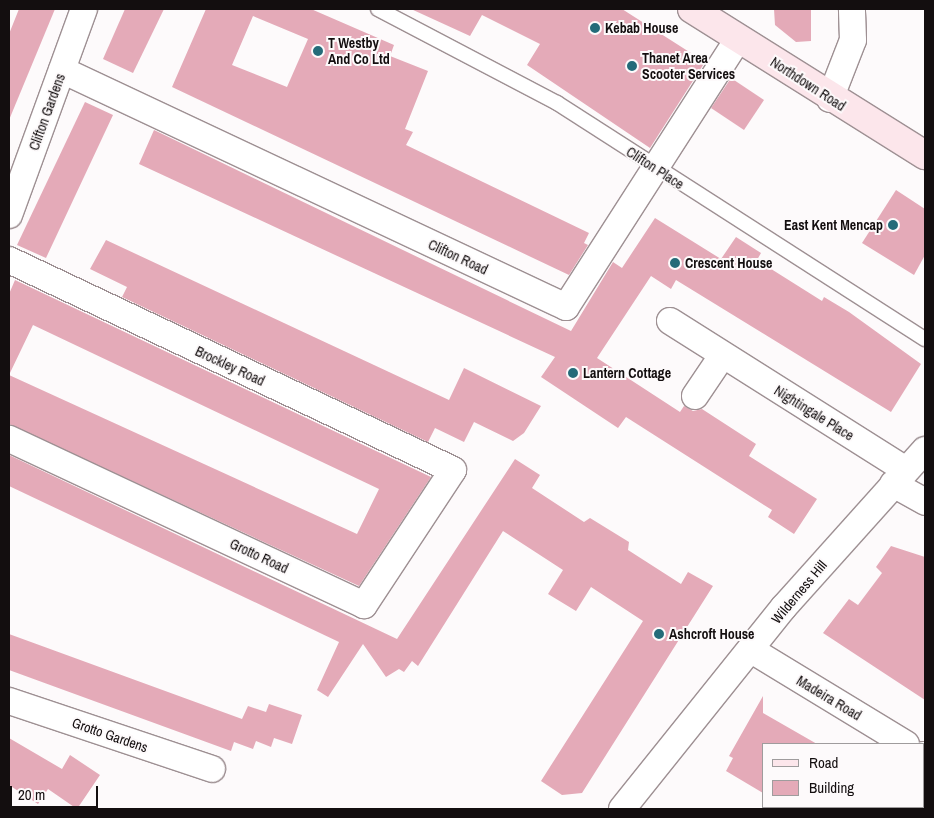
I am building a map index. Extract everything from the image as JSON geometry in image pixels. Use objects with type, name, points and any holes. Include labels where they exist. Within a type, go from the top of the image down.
[{"type":"main road","name":"Northdown Road","points":[[692,9],[830,99],[925,155]]},
{"type":"street","name":"Clifton Gardens","points":[[9,215],[16,169],[62,70],[84,9]]},
{"type":"street","points":[[830,99],[853,40],[852,9]]},
{"type":"street","name":"Clifton Road","points":[[62,70],[566,307],[738,39]]},
{"type":"street","name":"Brockley Road","points":[[9,260],[452,470]]},
{"type":"street","name":"Nightingale Place","points":[[670,321],[899,477],[925,502]]},
{"type":"street","points":[[696,396],[722,356]]},
{"type":"street","name":"Grotto Road","points":[[9,439],[364,605],[452,470]]},
{"type":"street","name":"Wilderness Hill","points":[[622,809],[752,651],[784,607],[925,450]]},
{"type":"street","name":"Madeira Road","points":[[752,651],[904,743]]},
{"type":"street","name":"Grotto Gardens","points":[[9,701],[212,769]]},
{"type":"lane","name":"Clifton Place","points":[[378,9],[557,103],[654,169],[925,339]]},
{"type":"building","points":[[19,9],[55,9],[9,120],[9,34]]},
{"type":"building","points":[[125,9],[164,9],[133,73],[103,59]]},
{"type":"building","points":[[206,9],[311,9],[394,45],[390,56],[428,71],[405,129],[413,132],[406,145],[589,233],[584,243],[588,245],[569,275],[172,87]],"holes":[[[253,16],[308,39],[287,87],[232,65]]]},
{"type":"building","points":[[411,9],[622,9],[705,62],[650,148],[527,65],[540,44],[482,15],[470,36]]},
{"type":"building","points":[[774,9],[811,9],[811,41],[796,42],[775,25]]},
{"type":"building","points":[[731,78],[764,100],[744,130],[711,108]]},
{"type":"building","points":[[85,102],[113,115],[46,258],[17,245]]},
{"type":"building","points":[[154,130],[571,331],[613,262],[622,268],[655,218],[721,259],[736,237],[761,253],[757,260],[822,301],[824,297],[849,312],[921,364],[891,412],[676,280],[671,289],[651,276],[597,358],[680,412],[684,406],[693,411],[702,409],[756,444],[749,456],[817,499],[794,534],[768,517],[772,510],[626,417],[618,428],[541,377],[555,357],[139,164]]},
{"type":"building","name":"East Kent Mencap","points":[[896,190],[925,209],[925,255],[914,275],[862,243]]},
{"type":"building","points":[[106,240],[449,400],[464,368],[541,406],[524,433],[513,441],[474,422],[464,442],[435,428],[428,442],[122,297],[127,287],[90,269]]},
{"type":"building","points":[[15,280],[431,477],[359,586],[9,424],[9,375],[9,294]],"holes":[[[33,325],[379,489],[357,534],[9,375]]]},
{"type":"building","name":"Ashcroft House","points":[[9,455],[397,639],[515,459],[540,475],[532,488],[584,522],[590,518],[629,542],[628,550],[681,584],[688,572],[713,586],[582,793],[562,795],[541,781],[643,621],[591,587],[576,611],[548,594],[563,570],[503,531],[418,666],[412,661],[404,672],[399,669],[386,677],[363,644],[328,697],[317,690],[339,642],[9,486]]},
{"type":"building","points":[[891,546],[925,557],[925,700],[823,633],[849,599],[858,605],[882,573],[876,567]]},
{"type":"building","points":[[9,634],[242,719],[248,706],[266,712],[269,704],[302,715],[292,744],[274,738],[271,747],[256,741],[253,749],[234,742],[231,751],[9,670]]},
{"type":"building","points":[[763,696],[763,713],[815,743],[762,743],[762,792],[726,771],[733,758],[729,756]]},
{"type":"building","points":[[9,738],[62,769],[70,755],[100,775],[77,809],[48,789],[38,804],[9,785]]},
{"type":"place","name":"Kebab House","points":[[595,28]]},
{"type":"place","name":"T Westby And Co Ltd","points":[[318,51]]},
{"type":"place","name":"Thanet Area Scooter Services","points":[[632,66]]},
{"type":"place","name":"East Kent Mencap","points":[[893,225]]},
{"type":"place","name":"Crescent House","points":[[675,263]]},
{"type":"place","name":"Lantern Cottage","points":[[573,373]]},
{"type":"place","name":"Ashcroft House","points":[[659,634]]}]
